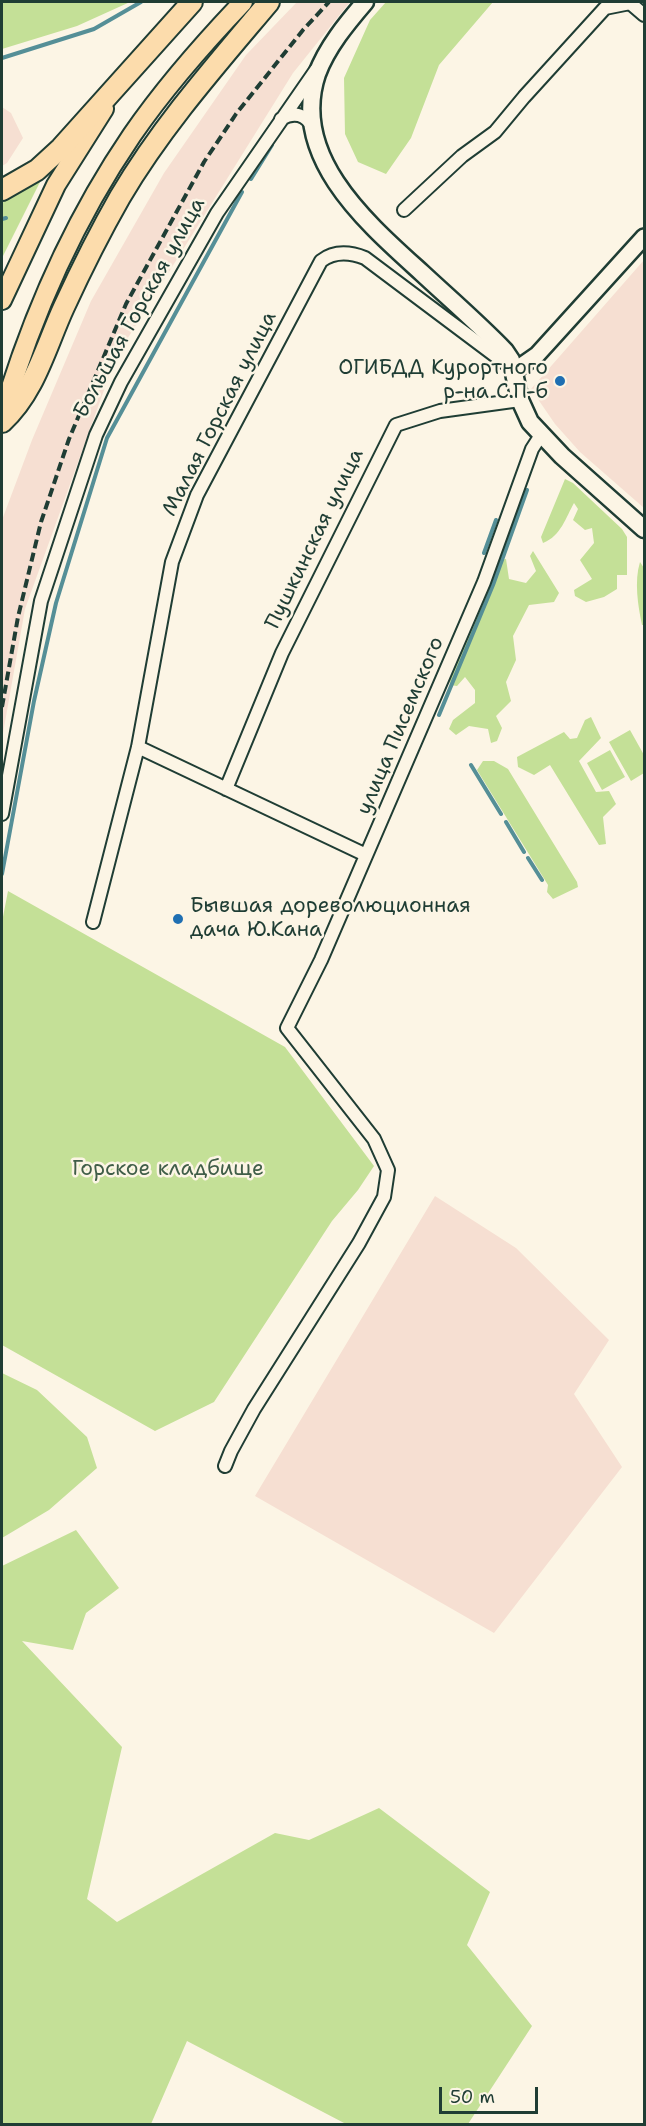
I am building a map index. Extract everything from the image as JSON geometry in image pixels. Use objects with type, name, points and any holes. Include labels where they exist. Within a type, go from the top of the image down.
[{"type":"highway","points":[[2,190],[37,170],[61,148],[192,2]]},
{"type":"highway","points":[[2,422],[24,396],[64,307],[120,198],[152,147],[182,106],[269,2]]},
{"type":"main road","points":[[2,416],[16,370],[44,298],[101,183],[163,92],[198,49],[243,2]]},
{"type":"main road","name":"Большая Горская улица","points":[[325,56],[365,2]]},
{"type":"main road","points":[[325,56],[317,75],[313,96],[315,131],[328,168],[352,206],[384,239],[505,351],[511,360],[520,400],[530,422],[562,456],[645,529]]},
{"type":"main road","points":[[2,300],[56,185],[119,85]]},
{"type":"street","points":[[404,210],[462,156],[495,132],[605,8],[630,3],[645,15]]},
{"type":"street","name":"Большая Горская улица","points":[[2,814],[41,601],[96,435],[122,382],[217,213],[325,56]]},
{"type":"street","points":[[280,120],[285,116],[297,114],[308,120],[315,131]]},
{"type":"street","points":[[514,370],[537,354],[645,237]]},
{"type":"street","name":"Малая Горская улица","points":[[93,922],[138,747],[172,562],[197,495],[321,261],[329,255],[354,253],[365,258],[514,370]]},
{"type":"street","name":"Пушкинская улица","points":[[226,789],[282,652],[396,425],[440,411],[520,400]]},
{"type":"street","name":"улица Писемского","points":[[225,1466],[254,1409],[368,1229],[384,1197],[388,1170],[374,1139],[287,1028],[321,960],[484,582],[532,449],[541,435]]},
{"type":"street","points":[[138,747],[366,855]]},
{"type":"shaded area","points":[[297,2],[350,2],[293,73],[116,357],[25,609],[2,739],[2,520],[32,440],[91,301],[164,173],[246,55]]},
{"type":"shaded area","points":[[2,107],[11,113],[23,138],[7,163],[2,166]]},
{"type":"shaded area","points":[[644,260],[644,508],[580,452],[555,424],[531,389]]},
{"type":"shaded area","points":[[435,1196],[516,1248],[609,1340],[574,1394],[622,1467],[494,1633],[255,1496]]},
{"type":"green space","points":[[2,2],[130,2],[77,26],[2,49]]},
{"type":"green space","points":[[386,2],[493,2],[439,65],[411,138],[386,174],[358,162],[345,134],[344,78],[370,20]]},
{"type":"green space","points":[[37,180],[40,182],[2,258],[2,203]]},
{"type":"green space","points":[[565,479],[573,483],[622,529],[627,537],[627,575],[617,575],[617,589],[604,597],[586,602],[575,596],[574,590],[592,579],[580,560],[594,543],[592,528],[585,530],[573,520],[578,509],[574,503],[554,536],[543,543],[541,537]]},
{"type":"green space","points":[[533,551],[559,593],[554,602],[529,605],[513,636],[516,660],[506,682],[511,701],[496,716],[502,728],[497,741],[491,743],[488,729],[469,726],[456,735],[449,729],[453,720],[475,703],[475,690],[465,677],[457,686],[450,685],[449,677],[499,560],[506,559],[509,579],[526,583],[536,571],[530,556]]},
{"type":"green space","points":[[640,562],[644,568],[644,625],[642,625],[637,594]]},
{"type":"green space","points":[[591,717],[601,738],[579,761],[596,792],[609,791],[616,804],[603,817],[606,844],[599,845],[550,765],[534,775],[518,767],[517,757],[564,732],[570,739],[577,738],[585,720]]},
{"type":"green space","points":[[630,730],[644,755],[644,773],[631,781],[609,742]]},
{"type":"green space","points":[[610,750],[625,777],[602,790],[587,763]]},
{"type":"green space","points":[[483,761],[494,761],[508,769],[578,887],[553,899],[547,892],[548,885],[477,770]]},
{"type":"green space","name":"Горское кладбище","points":[[8,891],[285,1047],[374,1166],[358,1190],[332,1221],[214,1402],[155,1431],[2,1345],[2,922]]},
{"type":"green space","points":[[2,1373],[37,1390],[87,1437],[97,1468],[49,1510],[2,1538]]},
{"type":"green space","points":[[76,1530],[119,1588],[86,1613],[73,1650],[22,1641],[122,1747],[87,1899],[117,1922],[275,1833],[309,1840],[379,1808],[490,1892],[467,1945],[532,2026],[468,2124],[346,2124],[187,2041],[151,2124],[2,2124],[2,1566]]},
{"type":"waterway","points":[[2,58],[94,29],[141,2]]},
{"type":"waterway","points":[[251,179],[272,145]]},
{"type":"waterway","points":[[2,874],[34,701],[56,603],[107,438],[242,192]]},
{"type":"waterway","points":[[2,219],[6,218]]},
{"type":"waterway","points":[[439,715],[493,585],[527,490]]},
{"type":"waterway","points":[[484,553],[496,520]]},
{"type":"waterway","points":[[471,765],[501,814]]},
{"type":"waterway","points":[[506,822],[524,852]]},
{"type":"waterway","points":[[528,858],[542,880]]},
{"type":"railway","points":[[2,707],[18,617],[41,522],[69,439],[126,304],[204,162],[236,114],[303,30],[329,2]]},
{"type":"place","name":"ОГИБДД Курортного р-на С.П-б","points":[[560,381]]},
{"type":"place","name":"Бывшая дореволюционная дача Ю.Кана","points":[[178,919]]}]
